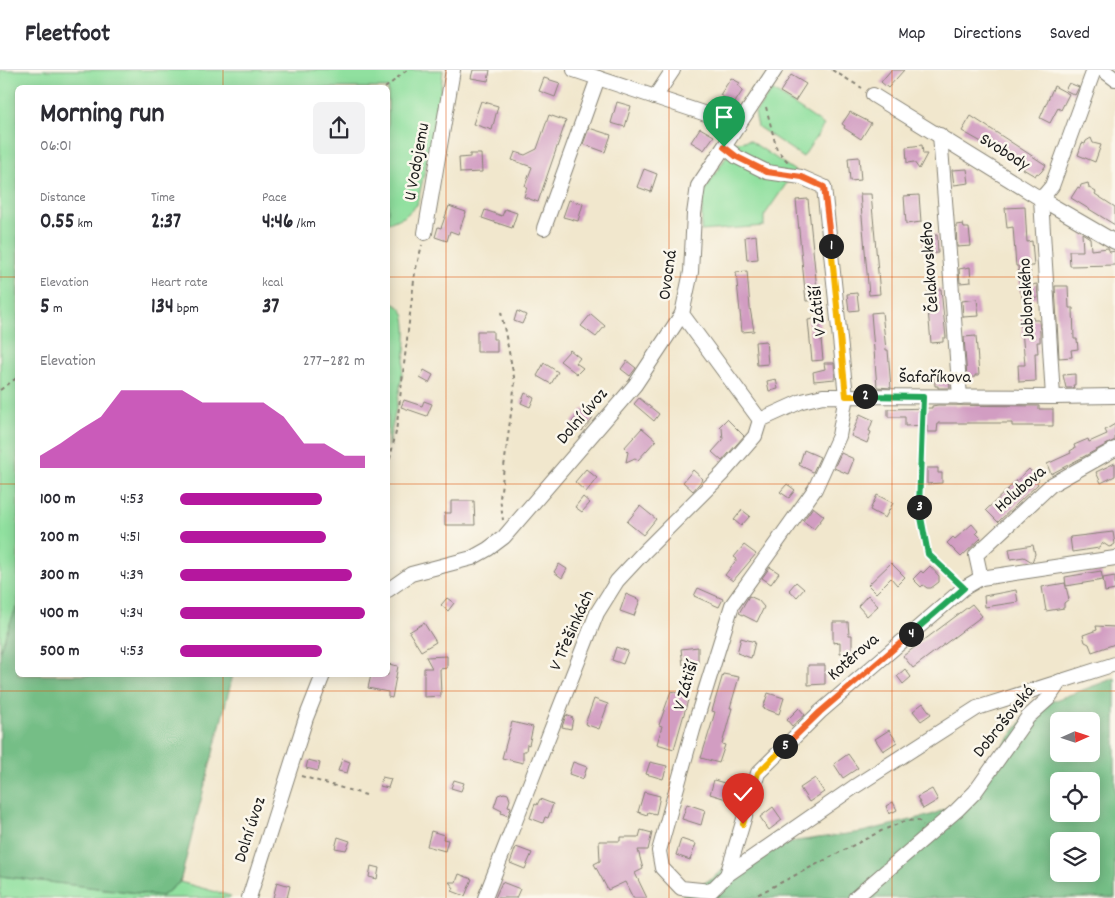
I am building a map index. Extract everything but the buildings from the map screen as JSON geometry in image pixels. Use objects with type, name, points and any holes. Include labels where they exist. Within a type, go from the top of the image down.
[{"type":"street","name":"U Vodojemu","points":[[425,233],[453,70]]},
{"type":"street","points":[[574,70],[739,125]]},
{"type":"street","points":[[655,98],[673,70]]},
{"type":"street","name":"Ovocná","points":[[760,420],[682,314],[690,272],[698,186],[775,70]]},
{"type":"street","points":[[1041,199],[1052,186],[1094,70]]},
{"type":"street","points":[[1103,70],[1115,79]]},
{"type":"street","points":[[544,228],[598,78]]},
{"type":"street","name":"Svobody","points":[[873,95],[1041,199],[1115,242]]},
{"type":"street","name":"Čelakovského","points":[[940,135],[960,397]]},
{"type":"street","name":"V Zátiší","points":[[724,147],[737,157],[767,172],[802,177],[824,187],[846,396],[838,436],[815,489],[732,604],[658,851],[662,868],[682,888],[711,891],[727,875],[854,787],[977,708],[1060,681]]},
{"type":"street","name":"Jablonského","points":[[1041,199],[1053,397]]},
{"type":"street","name":"Dolní úvoz","points":[[390,589],[411,574],[472,558],[488,550],[504,537],[635,385],[682,314]]},
{"type":"street","name":"Šafaříkova","points":[[760,420],[802,401],[823,396],[1115,396]]},
{"type":"street","name":"V Třešinkách","points":[[486,898],[597,613],[617,581],[722,474],[755,436],[760,420]]},
{"type":"street","name":"Holubova","points":[[981,578],[976,555],[1051,485],[1115,449]]},
{"type":"street","name":"Kotěrova","points":[[727,875],[758,773],[820,712],[964,588],[981,578],[1115,558]]},
{"type":"street","name":"Dobrošovská","points":[[855,898],[976,792],[1028,718],[1048,700],[1060,681],[1115,664]]},
{"type":"street","name":"Dolní úvoz","points":[[249,898],[322,677]]},
{"type":"path","points":[[389,85],[407,70]]},
{"type":"path","points":[[832,70],[873,95]]},
{"type":"path","points":[[762,90],[777,150],[802,177]]},
{"type":"path","points":[[390,458],[399,413],[415,272],[425,233]]},
{"type":"path","points":[[501,312],[515,382],[500,498],[504,537]]},
{"type":"path","points":[[0,390],[15,379]]},
{"type":"path","points":[[923,397],[919,510],[928,554],[964,588]]},
{"type":"path","points":[[289,773],[366,795]]},
{"type":"path","points":[[751,898],[881,831],[906,821],[918,820],[934,829]]},
{"type":"green space","points":[[0,70],[443,70],[439,108],[417,205],[404,217],[390,222],[390,85],[15,85],[15,612],[0,650]]},
{"type":"green space","points":[[772,90],[824,125],[803,157],[758,127],[755,113]]},
{"type":"green space","points":[[749,140],[795,171],[764,216],[764,226],[701,231],[703,193],[735,143]]},
{"type":"green space","points":[[390,302],[403,312],[406,323],[402,378],[390,437]]},
{"type":"green space","points":[[15,610],[15,677],[232,677],[180,882],[162,896],[0,876],[0,650]]},
{"type":"green space","points":[[1115,678],[1115,898],[678,898],[711,879],[726,867],[796,841],[862,832],[931,815],[960,803],[1031,709]]},
{"type":"green space","points":[[0,876],[162,896],[180,882],[231,896],[229,898],[0,898]]},
{"type":"route","points":[[724,147],[737,157],[767,172],[802,177],[824,187],[846,396],[923,397],[919,510],[928,554],[964,588],[820,712],[758,773],[743,824]]}]
